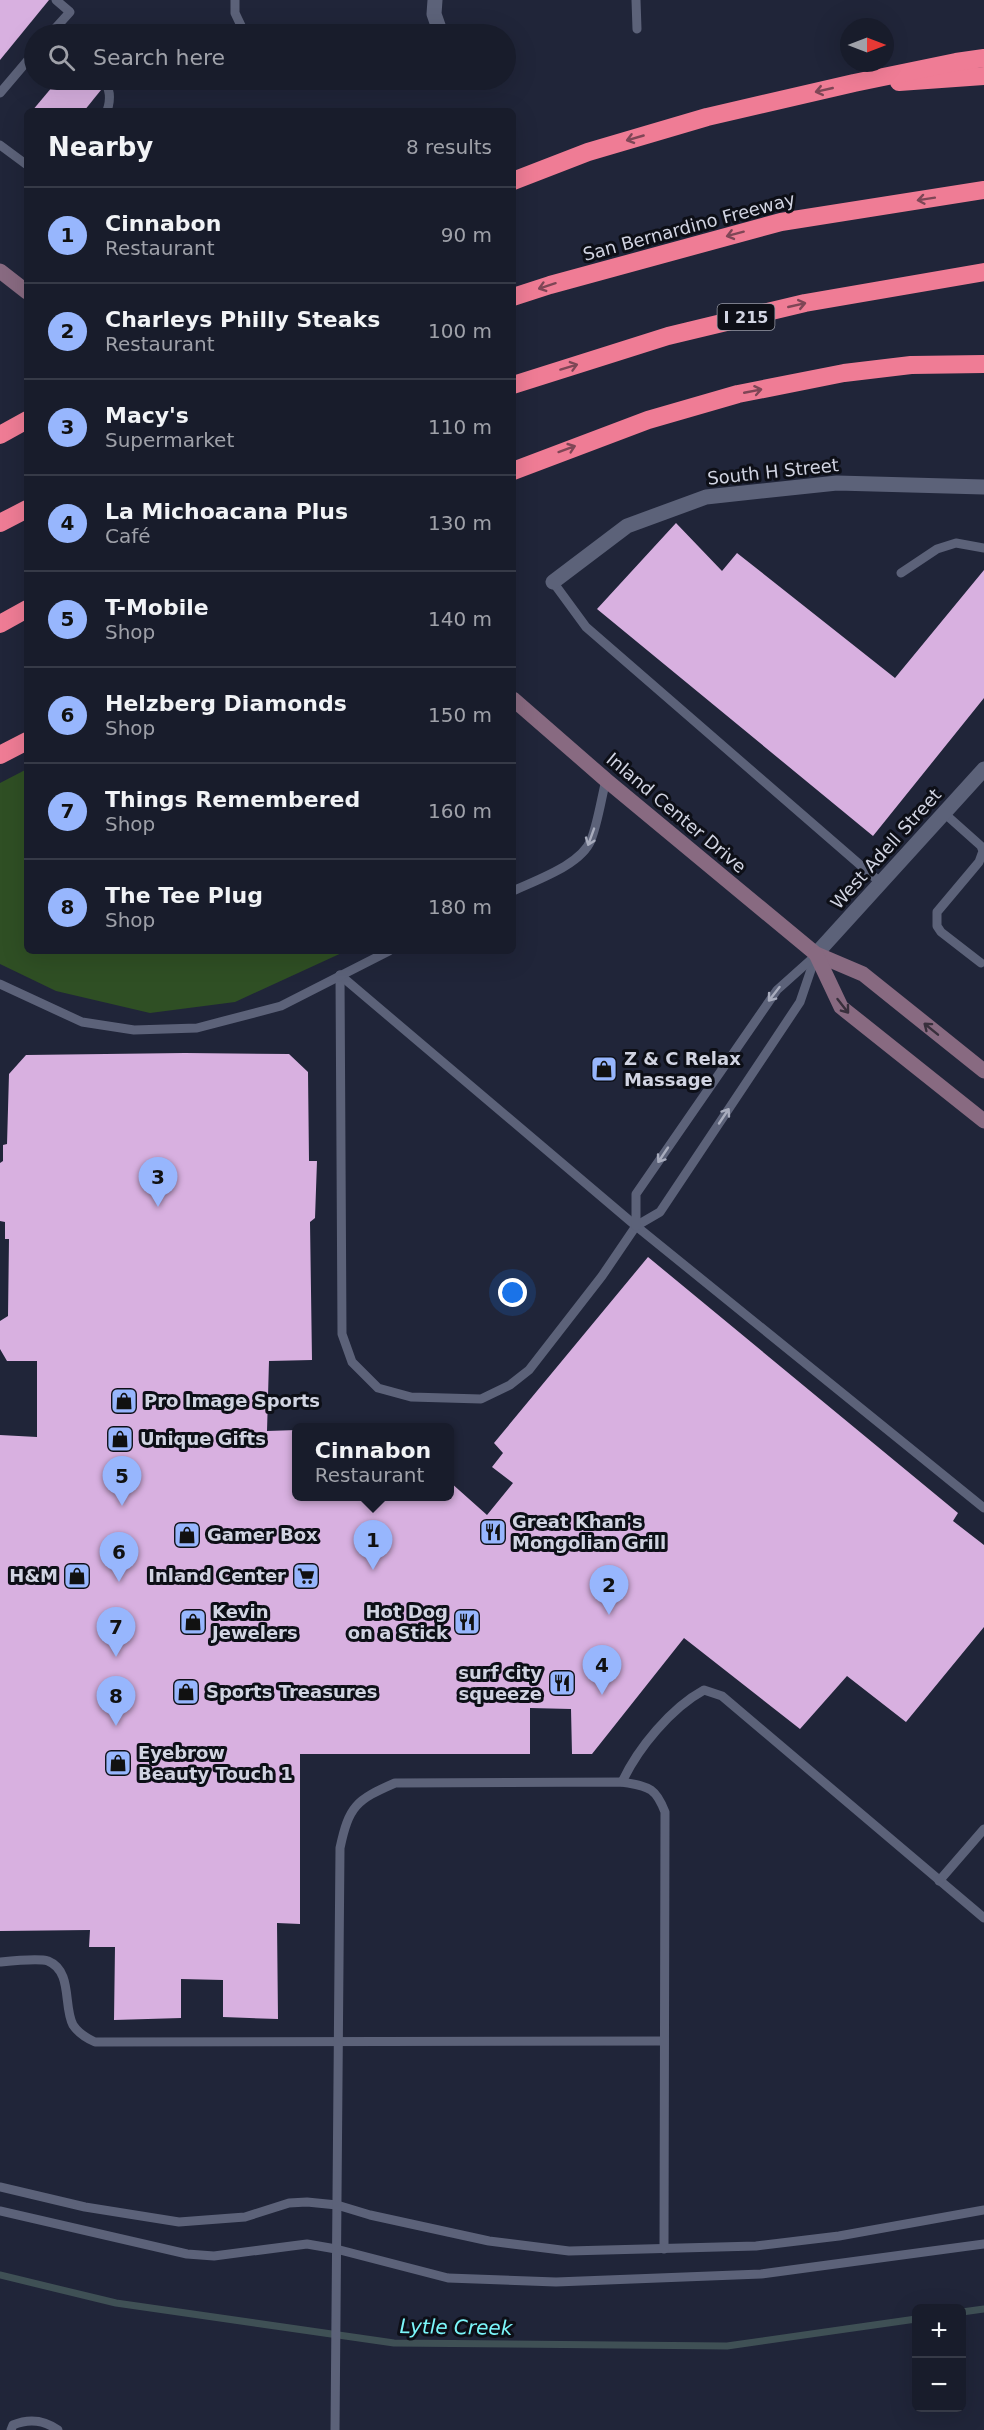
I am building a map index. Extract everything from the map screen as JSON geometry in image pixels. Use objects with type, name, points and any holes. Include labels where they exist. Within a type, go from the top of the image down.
[{"type":"highway","points":[[516,180],[588,152],[664,130],[854,83],[984,58]]},
{"type":"highway","points":[[854,83],[933,81],[984,76]]},
{"type":"highway","name":"San Bernardino Freeway","points":[[516,296],[781,222],[984,190]]},
{"type":"highway","name":"I 215","points":[[516,384],[668,336],[782,308],[984,272]]},
{"type":"highway","points":[[965,364],[984,359]]},
{"type":"highway","points":[[516,470],[648,420],[738,394],[844,373],[911,365],[984,364]]},
{"type":"highway","points":[[0,435],[24,422]]},
{"type":"highway","points":[[3,521],[24,510]]},
{"type":"highway","points":[[0,624],[24,611]]},
{"type":"highway","points":[[0,755],[24,743]]},
{"type":"main road","points":[[0,271],[24,290]]},
{"type":"main road","name":"Inland Center Drive","points":[[516,702],[606,780],[816,954],[863,974],[984,1071]]},
{"type":"main road","name":"Inland Center Drive","points":[[816,954],[842,1007],[984,1121]]},
{"type":"street","points":[[435,0],[438,24]]},
{"type":"street","name":"South H Street","points":[[553,582],[627,526],[706,497],[837,483],[984,488]]},
{"type":"street","name":"West Adell Street","points":[[816,954],[984,769]]},
{"type":"lane","points":[[56,0],[70,12],[60,24]]},
{"type":"lane","points":[[235,0],[235,12],[240,24]]},
{"type":"lane","points":[[636,0],[637,30]]},
{"type":"lane","points":[[0,93],[24,65]]},
{"type":"lane","points":[[108,108],[111,99],[110,90]]},
{"type":"lane","points":[[0,145],[24,163]]},
{"type":"lane","points":[[901,573],[937,549],[946,546],[956,543],[984,548]]},
{"type":"lane","points":[[553,582],[586,627],[881,883]]},
{"type":"lane","points":[[516,890],[566,865],[583,853],[591,841],[606,780]]},
{"type":"lane","points":[[944,813],[981,846],[983,851],[979,862],[937,912],[937,926],[941,932],[981,963]]},
{"type":"lane","points":[[0,984],[82,1022],[134,1030],[186,1028],[241,1018],[281,1006],[383,954]]},
{"type":"lane","points":[[636,1226],[636,1194],[777,990],[816,954]]},
{"type":"lane","points":[[340,975],[342,1334],[352,1362],[378,1388],[411,1397],[482,1399],[510,1386],[529,1370],[602,1276],[636,1226],[660,1212],[800,1002],[816,954]]},
{"type":"lane","points":[[340,975],[636,1226],[984,1508]]},
{"type":"lane","points":[[622,1782],[633,1759],[686,1700],[704,1690],[722,1696],[984,1918]]},
{"type":"lane","points":[[335,2430],[340,1848],[346,1820],[365,1796],[395,1783],[622,1782],[647,1787],[658,1794],[665,1812],[664,2249]]},
{"type":"lane","points":[[939,1881],[984,1829]]},
{"type":"lane","points":[[0,1962],[48,1961],[58,1969],[65,1984],[68,2014],[74,2026],[82,2036],[95,2042],[664,2041]]},
{"type":"lane","points":[[0,2187],[86,2207],[179,2222],[245,2217],[290,2203],[337,2205],[370,2215],[489,2241],[569,2251],[756,2246],[839,2236],[984,2210]]},
{"type":"lane","points":[[0,2211],[188,2254],[214,2256],[307,2244],[336,2248],[448,2278],[556,2282],[760,2274],[984,2244]]},
{"type":"lane","points":[[11,2430],[13,2425],[24,2421],[46,2421],[58,2430]]},
{"type":"green space","points":[[24,771],[24,954],[339,954],[235,1002],[150,1013],[56,991],[0,964],[0,783]]},
{"type":"building","points":[[0,0],[49,0],[29,24],[24,24],[24,31],[0,60]]},
{"type":"building","points":[[50,90],[101,90],[86,108],[35,108]]},
{"type":"building","points":[[676,523],[722,571],[737,553],[895,678],[984,570],[984,698],[873,836],[597,609]]},
{"type":"building","points":[[289,1054],[308,1072],[309,1161],[317,1161],[315,1218],[310,1222],[312,1360],[269,1361],[267,1431],[292,1430],[292,1501],[454,1501],[454,1486],[487,1515],[513,1483],[492,1467],[503,1453],[494,1443],[648,1257],[958,1513],[953,1521],[984,1545],[984,1627],[906,1722],[847,1676],[800,1729],[684,1638],[592,1754],[572,1754],[571,1709],[530,1708],[530,1754],[300,1754],[300,1924],[277,1923],[278,2019],[223,2017],[223,1980],[181,1979],[181,2018],[114,2020],[115,1947],[89,1947],[90,1930],[0,1931],[0,1435],[37,1437],[37,1361],[7,1361],[0,1349],[0,1321],[8,1316],[9,1239],[5,1239],[5,1222],[0,1221],[0,1163],[3,1161],[3,1145],[7,1144],[9,1074],[26,1055]]},
{"type":"waterway","name":"Lytle Creek","points":[[0,2275],[116,2303],[394,2343],[727,2346],[912,2320]]},
{"type":"waterway","name":"Lytle Creek","points":[[966,2311],[984,2309]]},
{"type":"place","name":"Z & C Relax Massage","points":[[604,1069]]},
{"type":"place","name":"Macy's","points":[[158,1207]]},
{"type":"place","name":"Pro Image Sports","points":[[124,1401]]},
{"type":"place","name":"Unique Gifts","points":[[120,1439]]},
{"type":"place","name":"T-Mobile","points":[[122,1506]]},
{"type":"place","name":"Great Khan's Mongolian Grill","points":[[493,1532]]},
{"type":"place","name":"Gamer Box","points":[[187,1535]]},
{"type":"place","name":"Cinnabon","points":[[373,1570]]},
{"type":"place","name":"H&M","points":[[77,1576]]},
{"type":"place","name":"Inland Center","points":[[306,1576]]},
{"type":"place","name":"Helzberg Diamonds","points":[[119,1582]]},
{"type":"place","name":"Charleys Philly Steaks","points":[[609,1615]]},
{"type":"place","name":"Kevin Jewelers","points":[[193,1622]]},
{"type":"place","name":"Hot Dog on a Stick","points":[[467,1622]]},
{"type":"place","name":"Things Remembered","points":[[116,1657]]},
{"type":"place","name":"surf city squeeze","points":[[562,1683]]},
{"type":"place","name":"Sports Treasures","points":[[186,1692]]},
{"type":"place","name":"La Michoacana Plus","points":[[602,1695]]},
{"type":"place","name":"The Tee Plug","points":[[116,1726]]},
{"type":"place","name":"Eyebrow Beauty Touch 1","points":[[118,1763]]}]
